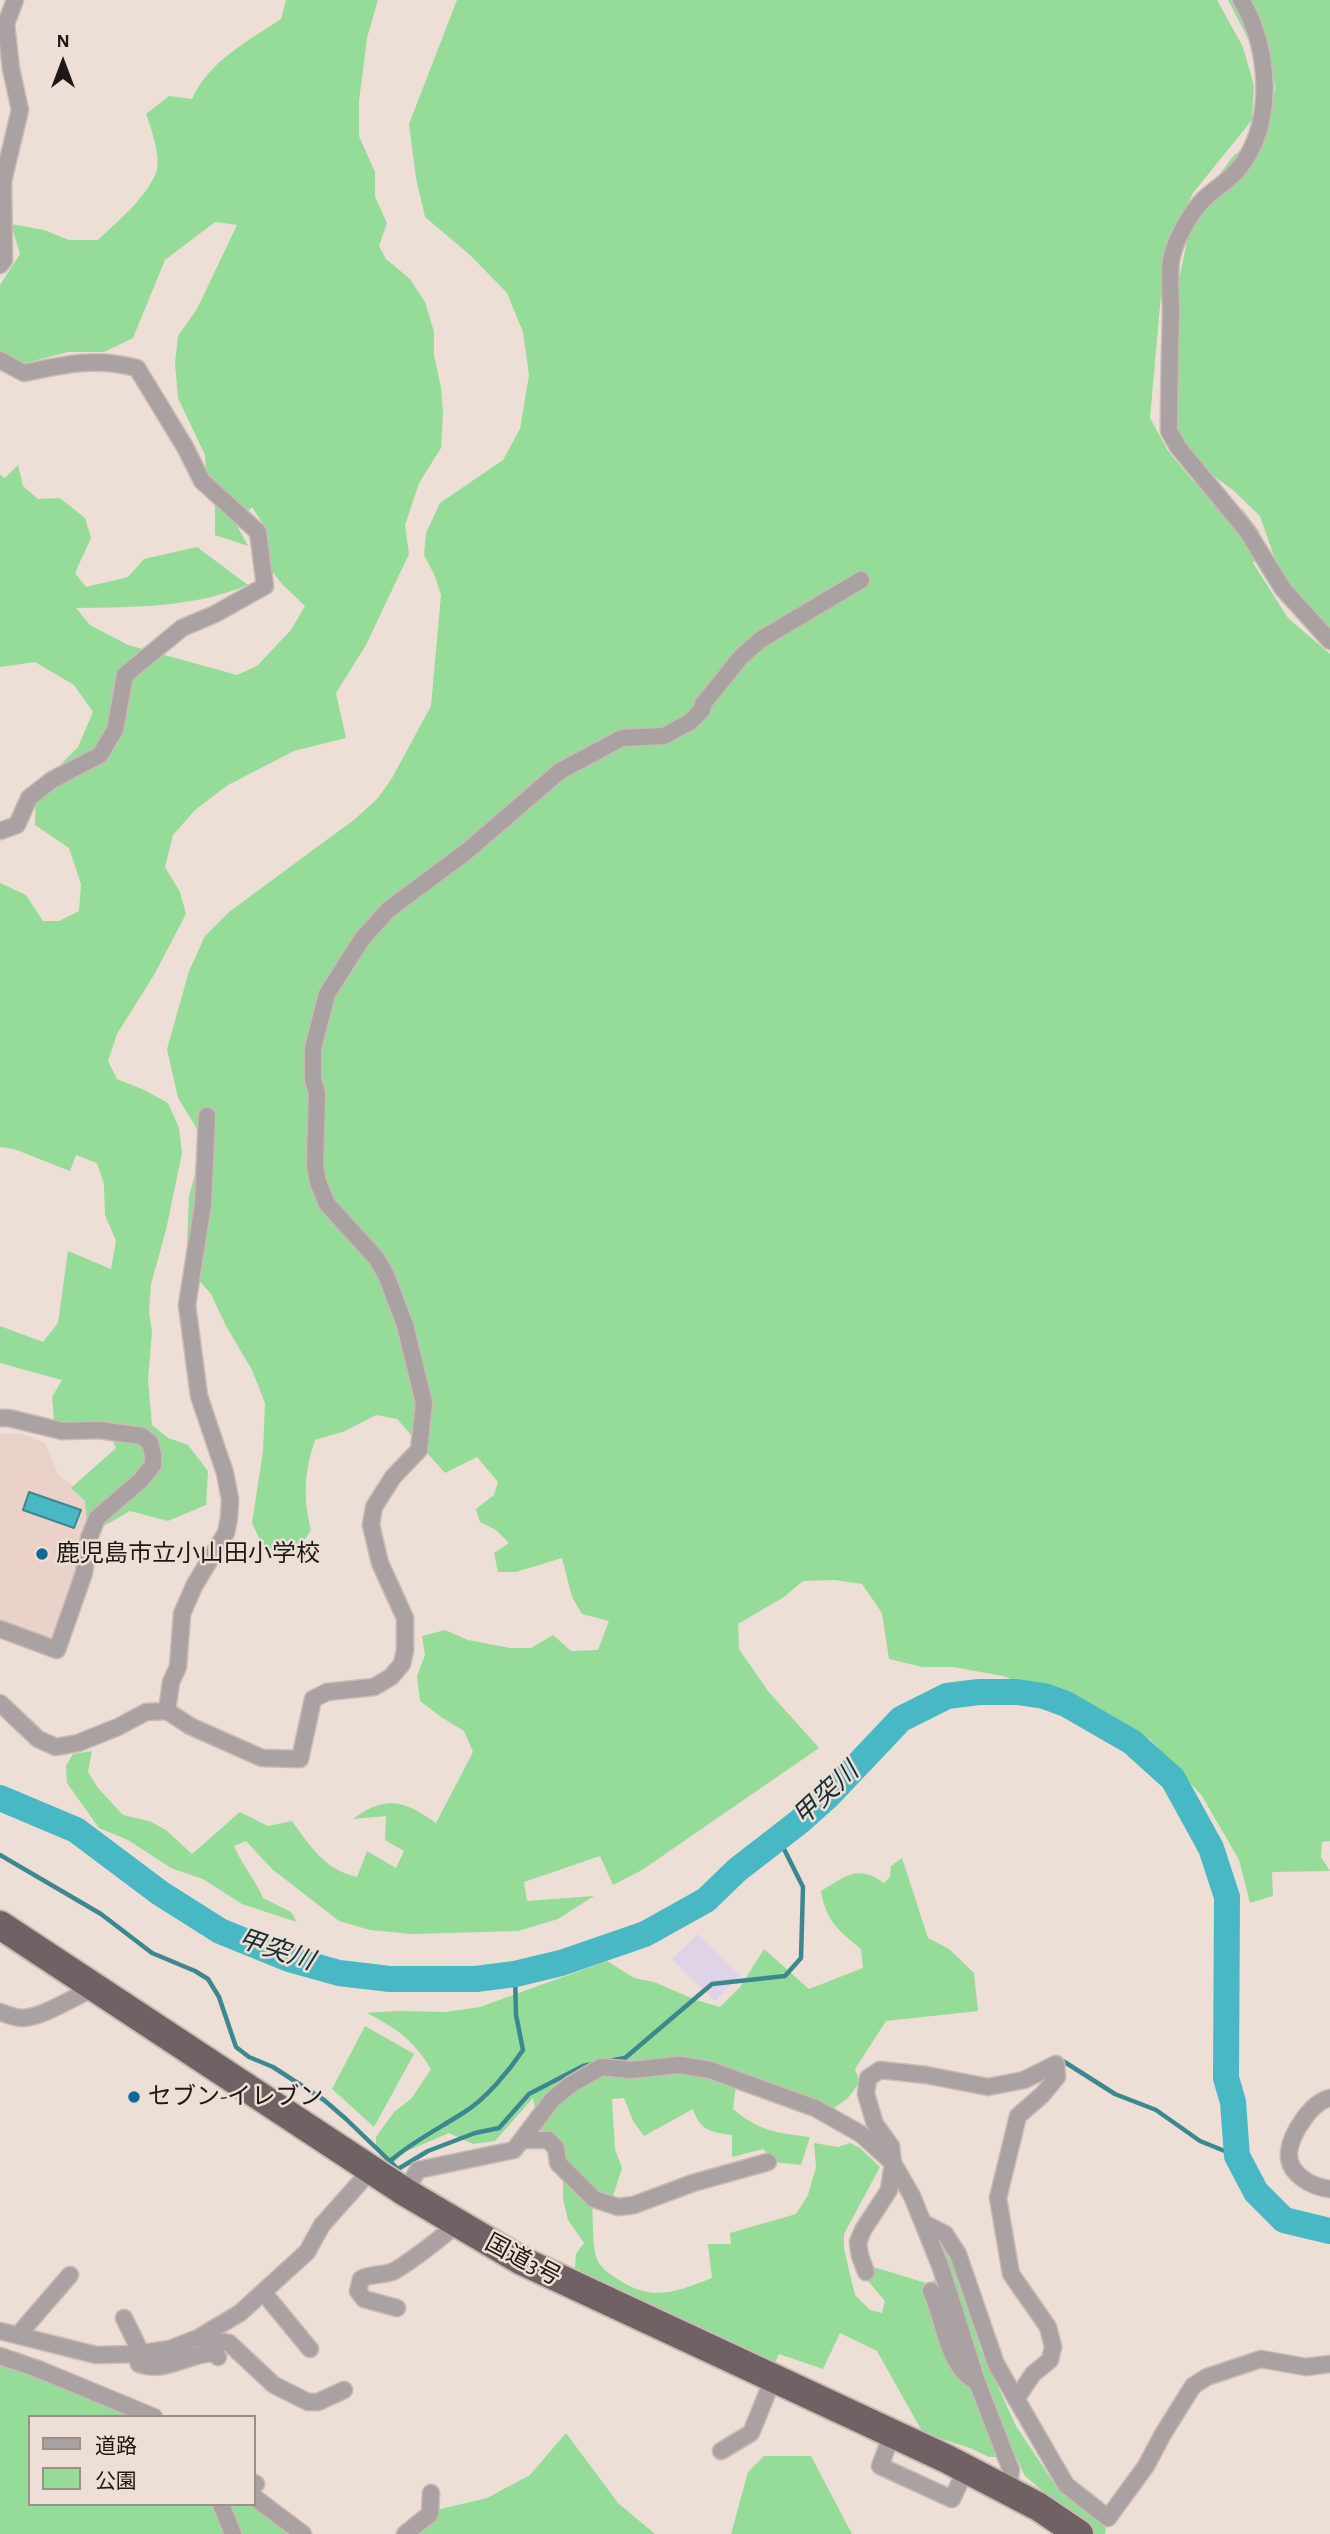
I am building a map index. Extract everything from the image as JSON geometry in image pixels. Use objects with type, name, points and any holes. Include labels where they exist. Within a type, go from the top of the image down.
[{"type":"highway","name":"国道3号","points":[[0,1925],[405,2192],[555,2279],[966,2469],[1039,2507],[1079,2534]]},
{"type":"street","points":[[0,265],[4,260],[4,181],[20,110],[6,24],[15,0]]},
{"type":"street","points":[[1241,0],[1249,12],[1261,61],[1264,115],[1241,166],[1203,200],[1184,228],[1171,258],[1169,431],[1178,447],[1247,531],[1283,589],[1330,641]]},
{"type":"street","points":[[0,360],[24,373],[71,363],[111,361],[136,368],[185,447],[202,481],[258,532],[265,586],[215,614],[182,628],[125,675],[115,730],[100,755],[52,780],[29,799],[17,825],[0,831]]},
{"type":"street","points":[[0,1703],[38,1739],[55,1747],[78,1743],[146,1712],[167,1711],[190,1726],[261,1758],[300,1759],[313,1699],[327,1692],[374,1687],[391,1677],[402,1664],[405,1618],[380,1563],[371,1525],[374,1507],[393,1477],[419,1450],[424,1404],[405,1325],[386,1275],[377,1259],[327,1205],[318,1182],[314,1164],[317,1093],[313,1080],[313,1048],[327,994],[362,939],[388,910],[466,852],[560,771],[622,738],[664,736],[690,722],[741,657],[760,640],[861,580]]},
{"type":"street","points":[[167,1711],[171,1682],[178,1667],[182,1614],[194,1586],[226,1533],[229,1518],[230,1499],[225,1474],[199,1396],[187,1305],[203,1204],[207,1116]]},
{"type":"street","points":[[0,1418],[62,1431],[99,1430],[142,1436],[150,1443],[153,1455],[153,1465],[141,1480],[97,1518],[89,1538],[84,1573],[57,1650],[0,1629]]},
{"type":"street","points":[[0,2012],[22,2018],[51,2010],[95,1988]]},
{"type":"street","points":[[866,2272],[858,2242],[889,2190],[893,2163],[891,2146],[875,2124],[866,2094],[868,2078],[880,2070],[926,2075],[989,2087],[1024,2080],[1056,2064],[1057,2077],[1018,2116],[998,2198],[1011,2274],[1048,2327],[1053,2347],[1050,2360],[1033,2374],[1016,2399]]},
{"type":"street","points":[[405,2192],[418,2170],[514,2150],[552,2100],[570,2085],[601,2067],[631,2070],[679,2065],[737,2078],[815,2108],[861,2134],[893,2163],[912,2196],[941,2268],[977,2382],[1011,2470],[1008,2490]]},
{"type":"street","points":[[1330,2098],[1318,2103],[1302,2121],[1289,2153],[1302,2180],[1330,2189]]},
{"type":"street","points":[[522,2140],[548,2140],[556,2148],[558,2163],[594,2199],[618,2207],[634,2205],[693,2183],[768,2162]]},
{"type":"street","points":[[0,2331],[96,2355],[139,2354],[170,2349],[198,2338],[240,2313],[307,2252],[322,2225],[371,2170]]},
{"type":"street","points":[[923,2223],[945,2234],[958,2254],[996,2364],[1066,2485],[1108,2518],[1146,2466],[1194,2386],[1207,2378],[1261,2359],[1306,2367],[1330,2364]]},
{"type":"street","points":[[397,2308],[364,2299],[358,2291],[361,2279],[370,2274],[390,2273],[458,2224]]},
{"type":"street","points":[[19,2334],[70,2275]]},
{"type":"street","points":[[930,2291],[940,2309],[951,2353],[967,2376],[977,2382]]},
{"type":"street","points":[[263,2292],[310,2349]]},
{"type":"street","points":[[124,2318],[139,2354],[139,2364],[153,2369],[204,2353],[215,2353],[218,2357]]},
{"type":"street","points":[[198,2338],[229,2343],[274,2385],[308,2403],[318,2402],[344,2390]]},
{"type":"street","points":[[0,2356],[149,2415]]},
{"type":"street","points":[[721,2451],[751,2434],[773,2379]]},
{"type":"street","points":[[256,2489],[303,2534]]},
{"type":"street","points":[[405,2534],[430,2514],[431,2493]]},
{"type":"street","points":[[222,2506],[233,2534]]},
{"type":"shaded area","name":"鹿児島市立小山田小学校","points":[[0,1434],[23,1434],[45,1443],[59,1476],[101,1504],[56,1646],[0,1625]]},
{"type":"shaded area","points":[[698,1934],[740,1975],[715,2001],[672,1959]]},
{"type":"green space","points":[[286,0],[378,0],[367,38],[359,101],[359,136],[375,172],[375,197],[387,223],[379,246],[386,259],[410,279],[425,302],[434,332],[434,355],[443,412],[441,448],[419,483],[405,525],[409,554],[366,645],[336,693],[346,738],[294,751],[228,785],[195,810],[173,835],[165,867],[180,892],[186,914],[154,975],[117,1034],[108,1061],[117,1079],[168,1103],[179,1128],[182,1153],[166,1230],[151,1284],[149,1312],[152,1332],[148,1379],[152,1425],[168,1438],[188,1445],[208,1471],[206,1505],[168,1521],[130,1511],[102,1527],[87,1522],[85,1501],[71,1488],[116,1448],[105,1423],[54,1421],[52,1397],[62,1380],[0,1363],[0,1326],[43,1342],[58,1323],[68,1251],[111,1269],[116,1241],[105,1215],[104,1184],[97,1163],[76,1155],[70,1171],[14,1149],[0,1147],[0,883],[26,895],[43,921],[59,921],[79,911],[81,884],[69,848],[35,825],[36,789],[78,747],[93,712],[74,685],[35,662],[0,667],[0,475],[5,478],[18,465],[23,486],[38,499],[60,498],[85,518],[91,538],[75,573],[86,587],[128,577],[144,559],[197,547],[248,585],[227,593],[185,602],[76,608],[90,625],[128,645],[237,675],[257,666],[291,630],[305,606],[264,562],[265,527],[252,507],[236,524],[248,546],[215,535],[215,506],[207,488],[205,455],[178,398],[175,363],[178,336],[197,309],[237,225],[215,222],[165,260],[133,338],[104,352],[68,352],[26,363],[0,354],[0,285],[20,254],[11,224],[44,230],[69,240],[98,240],[122,217],[145,192],[156,173],[158,160],[146,114],[169,96],[192,99],[208,74],[219,63],[242,44],[281,19]]},
{"type":"green space","points":[[457,0],[1217,0],[1243,47],[1254,86],[1252,120],[1193,193],[1164,261],[1150,418],[1168,451],[1194,482],[1243,510],[1259,531],[1263,542],[1253,563],[1288,618],[1330,654],[1330,1841],[1322,1842],[1321,1857],[1330,1871],[1272,1872],[1273,1896],[1250,1903],[1239,1860],[1202,1796],[1151,1740],[1109,1714],[1003,1676],[953,1667],[922,1667],[889,1659],[882,1613],[862,1584],[835,1580],[803,1581],[784,1597],[738,1624],[739,1649],[768,1691],[819,1748],[642,1870],[613,1885],[600,1856],[524,1882],[527,1901],[594,1896],[558,1919],[518,1931],[412,1934],[370,1930],[339,1921],[272,1869],[246,1841],[234,1846],[263,1898],[291,1912],[297,1922],[242,1904],[203,1879],[171,1868],[128,1840],[99,1828],[67,1783],[66,1766],[73,1754],[92,1751],[88,1772],[98,1788],[123,1815],[149,1821],[166,1830],[192,1854],[240,1812],[268,1826],[292,1821],[319,1856],[346,1874],[357,1877],[367,1851],[396,1868],[404,1851],[385,1840],[386,1816],[353,1819],[375,1806],[394,1803],[414,1809],[436,1823],[473,1752],[464,1731],[420,1701],[417,1676],[425,1655],[422,1636],[445,1630],[468,1640],[510,1648],[531,1648],[553,1635],[571,1651],[598,1650],[609,1621],[582,1614],[572,1597],[562,1558],[516,1572],[498,1572],[494,1553],[509,1543],[496,1530],[480,1522],[476,1509],[494,1495],[498,1482],[477,1457],[445,1473],[397,1419],[376,1415],[345,1431],[315,1440],[306,1485],[311,1530],[296,1553],[275,1555],[261,1542],[252,1523],[263,1451],[265,1403],[252,1370],[211,1294],[186,1266],[189,1196],[201,1153],[196,1127],[178,1098],[167,1049],[189,971],[205,936],[229,912],[355,819],[378,798],[392,778],[431,706],[441,595],[424,555],[426,533],[440,503],[503,460],[520,429],[529,375],[523,332],[507,293],[470,255],[425,217],[416,178],[409,124]]},
{"type":"green space","points":[[1228,0],[1330,0],[1330,642],[1290,589],[1273,554],[1260,516],[1234,491],[1199,465],[1161,413],[1164,372],[1177,325],[1179,279],[1188,237],[1214,182],[1234,155],[1264,136],[1271,117],[1275,88],[1273,70],[1254,50]]},
{"type":"green space","points":[[902,1858],[928,1938],[949,1949],[974,1973],[978,2011],[886,2021],[855,2069],[860,2082],[848,2098],[830,2111],[742,2073],[736,2085],[733,2109],[751,2122],[769,2130],[810,2137],[801,2165],[775,2162],[763,2149],[732,2157],[732,2135],[707,2129],[699,2122],[693,2109],[644,2136],[633,2121],[624,2098],[612,2099],[615,2149],[622,2168],[612,2199],[592,2200],[595,2254],[605,2270],[641,2291],[675,2291],[712,2278],[708,2244],[731,2244],[730,2233],[796,2214],[808,2195],[816,2167],[814,2143],[838,2147],[850,2143],[860,2148],[880,2167],[844,2234],[844,2249],[855,2295],[870,2310],[882,2313],[885,2301],[863,2275],[867,2265],[926,2283],[937,2280],[920,2234],[946,2240],[960,2276],[980,2348],[1016,2426],[1054,2483],[1106,2528],[1105,2534],[1093,2534],[1025,2476],[1016,2457],[989,2457],[923,2433],[877,2351],[840,2333],[823,2369],[779,2354],[772,2369],[584,2276],[575,2268],[576,2254],[584,2243],[568,2220],[563,2198],[563,2174],[541,2139],[533,2098],[495,2141],[473,2144],[449,2133],[405,2152],[390,2166],[376,2150],[376,2137],[394,2112],[412,2098],[431,2069],[403,2035],[367,2013],[446,2012],[480,2007],[607,1961],[634,1978],[654,1982],[720,2007],[740,1987],[764,1949],[809,1989],[863,1968],[861,1949],[834,1924],[826,1910],[821,1891],[845,1877],[859,1873],[875,1877],[884,1883],[890,1877],[891,1866]]},
{"type":"green space","points":[[365,2026],[414,2054],[374,2127],[332,2089]]},
{"type":"green space","points":[[6,2358],[49,2364],[75,2384],[128,2396],[154,2415],[28,2415],[28,2506],[256,2506],[295,2534],[0,2534],[0,2367]]},
{"type":"green space","points":[[566,2433],[618,2503],[655,2534],[395,2534],[424,2513],[487,2498],[530,2475]]},
{"type":"green space","points":[[764,2456],[811,2456],[852,2534],[731,2534],[748,2472]]},
{"type":"water","points":[[29,1492],[81,1510],[74,1528],[23,1510]]},
{"type":"waterway","name":"甲突川","points":[[0,1798],[76,1830],[160,1893],[220,1931],[289,1959],[339,1973],[390,1979],[476,1979],[515,1974],[561,1963],[645,1934],[706,1900],[737,1870],[828,1796],[901,1719],[947,1696],[979,1692],[1017,1692],[1044,1696],[1066,1704],[1132,1742],[1173,1779],[1211,1848],[1227,1897],[1226,2078],[1233,2102],[1237,2156],[1256,2192],[1284,2220],[1330,2231]]},
{"type":"waterway","points":[[608,2061],[625,2058],[712,1984],[785,1976],[801,1958],[803,1887],[778,1837]]},
{"type":"waterway","points":[[0,1855],[101,1914],[152,1953],[208,1979],[219,1997],[236,2047],[324,2100],[398,2169],[428,2151],[475,2133],[499,2128],[529,2094],[592,2064]]},
{"type":"waterway","points":[[390,2161],[480,2101],[504,2076],[523,2050],[516,2015],[515,1974]]},
{"type":"waterway","points":[[1063,2061],[1115,2094],[1156,2110],[1200,2141],[1237,2156]]},
{"type":"place","name":"鹿児島市立小山田小学校","points":[[42,1554]]},
{"type":"place","name":"セブン-イレブン","points":[[134,2097]]}]
